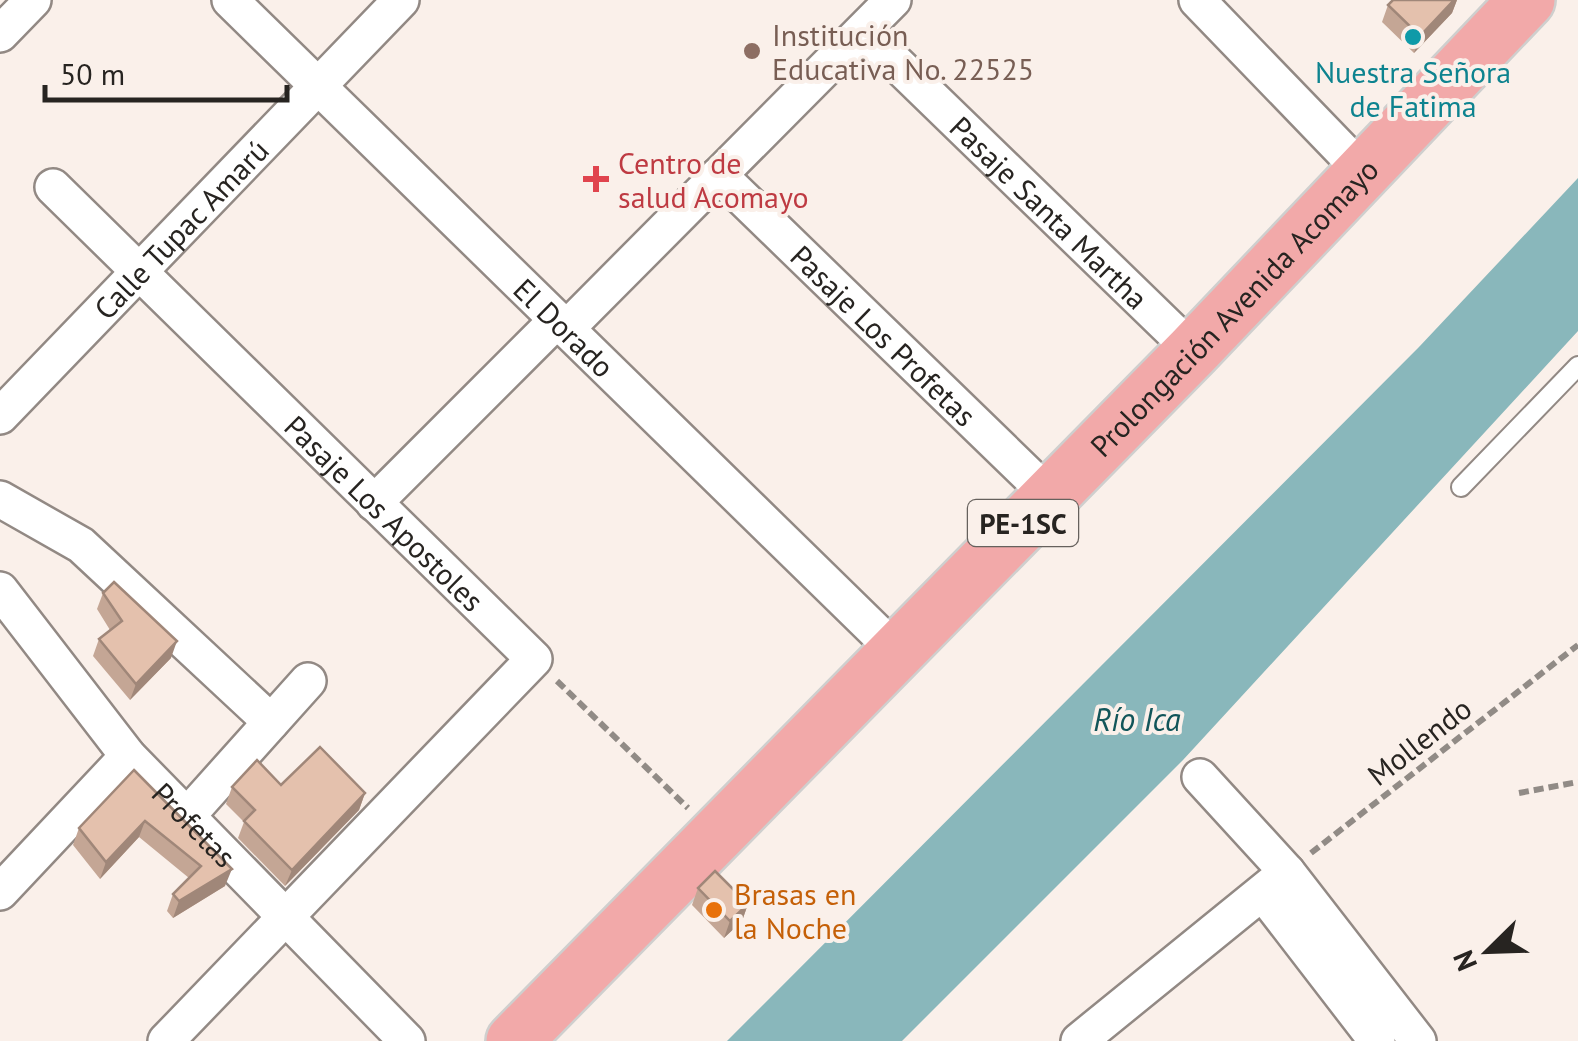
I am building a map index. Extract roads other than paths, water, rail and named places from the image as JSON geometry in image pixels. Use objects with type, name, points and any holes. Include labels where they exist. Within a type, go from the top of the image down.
[{"type":"main road","name":"Prolongación Avenida Acomayo","points":[[514,1041],[1193,351],[1527,0]]},
{"type":"street","points":[[0,34],[33,0]]},
{"type":"street","name":"El Dorado","points":[[230,0],[897,652]]},
{"type":"street","name":"Calle Tupac Amarú","points":[[0,416],[401,0]]},
{"type":"street","points":[[374,503],[719,175],[893,0]]},
{"type":"street","points":[[1198,0],[1364,172]]},
{"type":"street","name":"Pasaje Santa Martha","points":[[863,30],[1193,351]]},
{"type":"street","name":"Pasaje Los Profetas","points":[[719,175],[1050,496]]},
{"type":"street","name":"Pasaje Los Apostoles","points":[[53,186],[534,659],[285,917]]},
{"type":"street","points":[[0,499],[81,545],[271,722]]},
{"type":"street","name":"Profetas","points":[[0,590],[128,756],[407,1041]]},
{"type":"street","points":[[186,816],[308,681]]},
{"type":"street","points":[[0,892],[128,756]]},
{"type":"street","points":[[1200,777],[1275,883],[1377,1041]]},
{"type":"street","points":[[1079,1041],[1275,883]]},
{"type":"street","points":[[1275,883],[1418,1041]]},
{"type":"street","points":[[166,1041],[285,917]]},
{"type":"lane","points":[[1461,487],[1578,366]]},
{"type":"water","name":"Río Ica","points":[[1578,178],[1578,331],[1183,760],[902,1041],[727,1041],[1419,347]]},
{"type":"place","name":"Nuestra Señora de Fatima","points":[[1413,37]]},
{"type":"place","name":"Institución Educativa No. 22525","points":[[752,51]]},
{"type":"place","name":"Centro de salud Acomayo","points":[[596,179]]},
{"type":"place","name":"Brasas en la Noche","points":[[714,910]]}]
